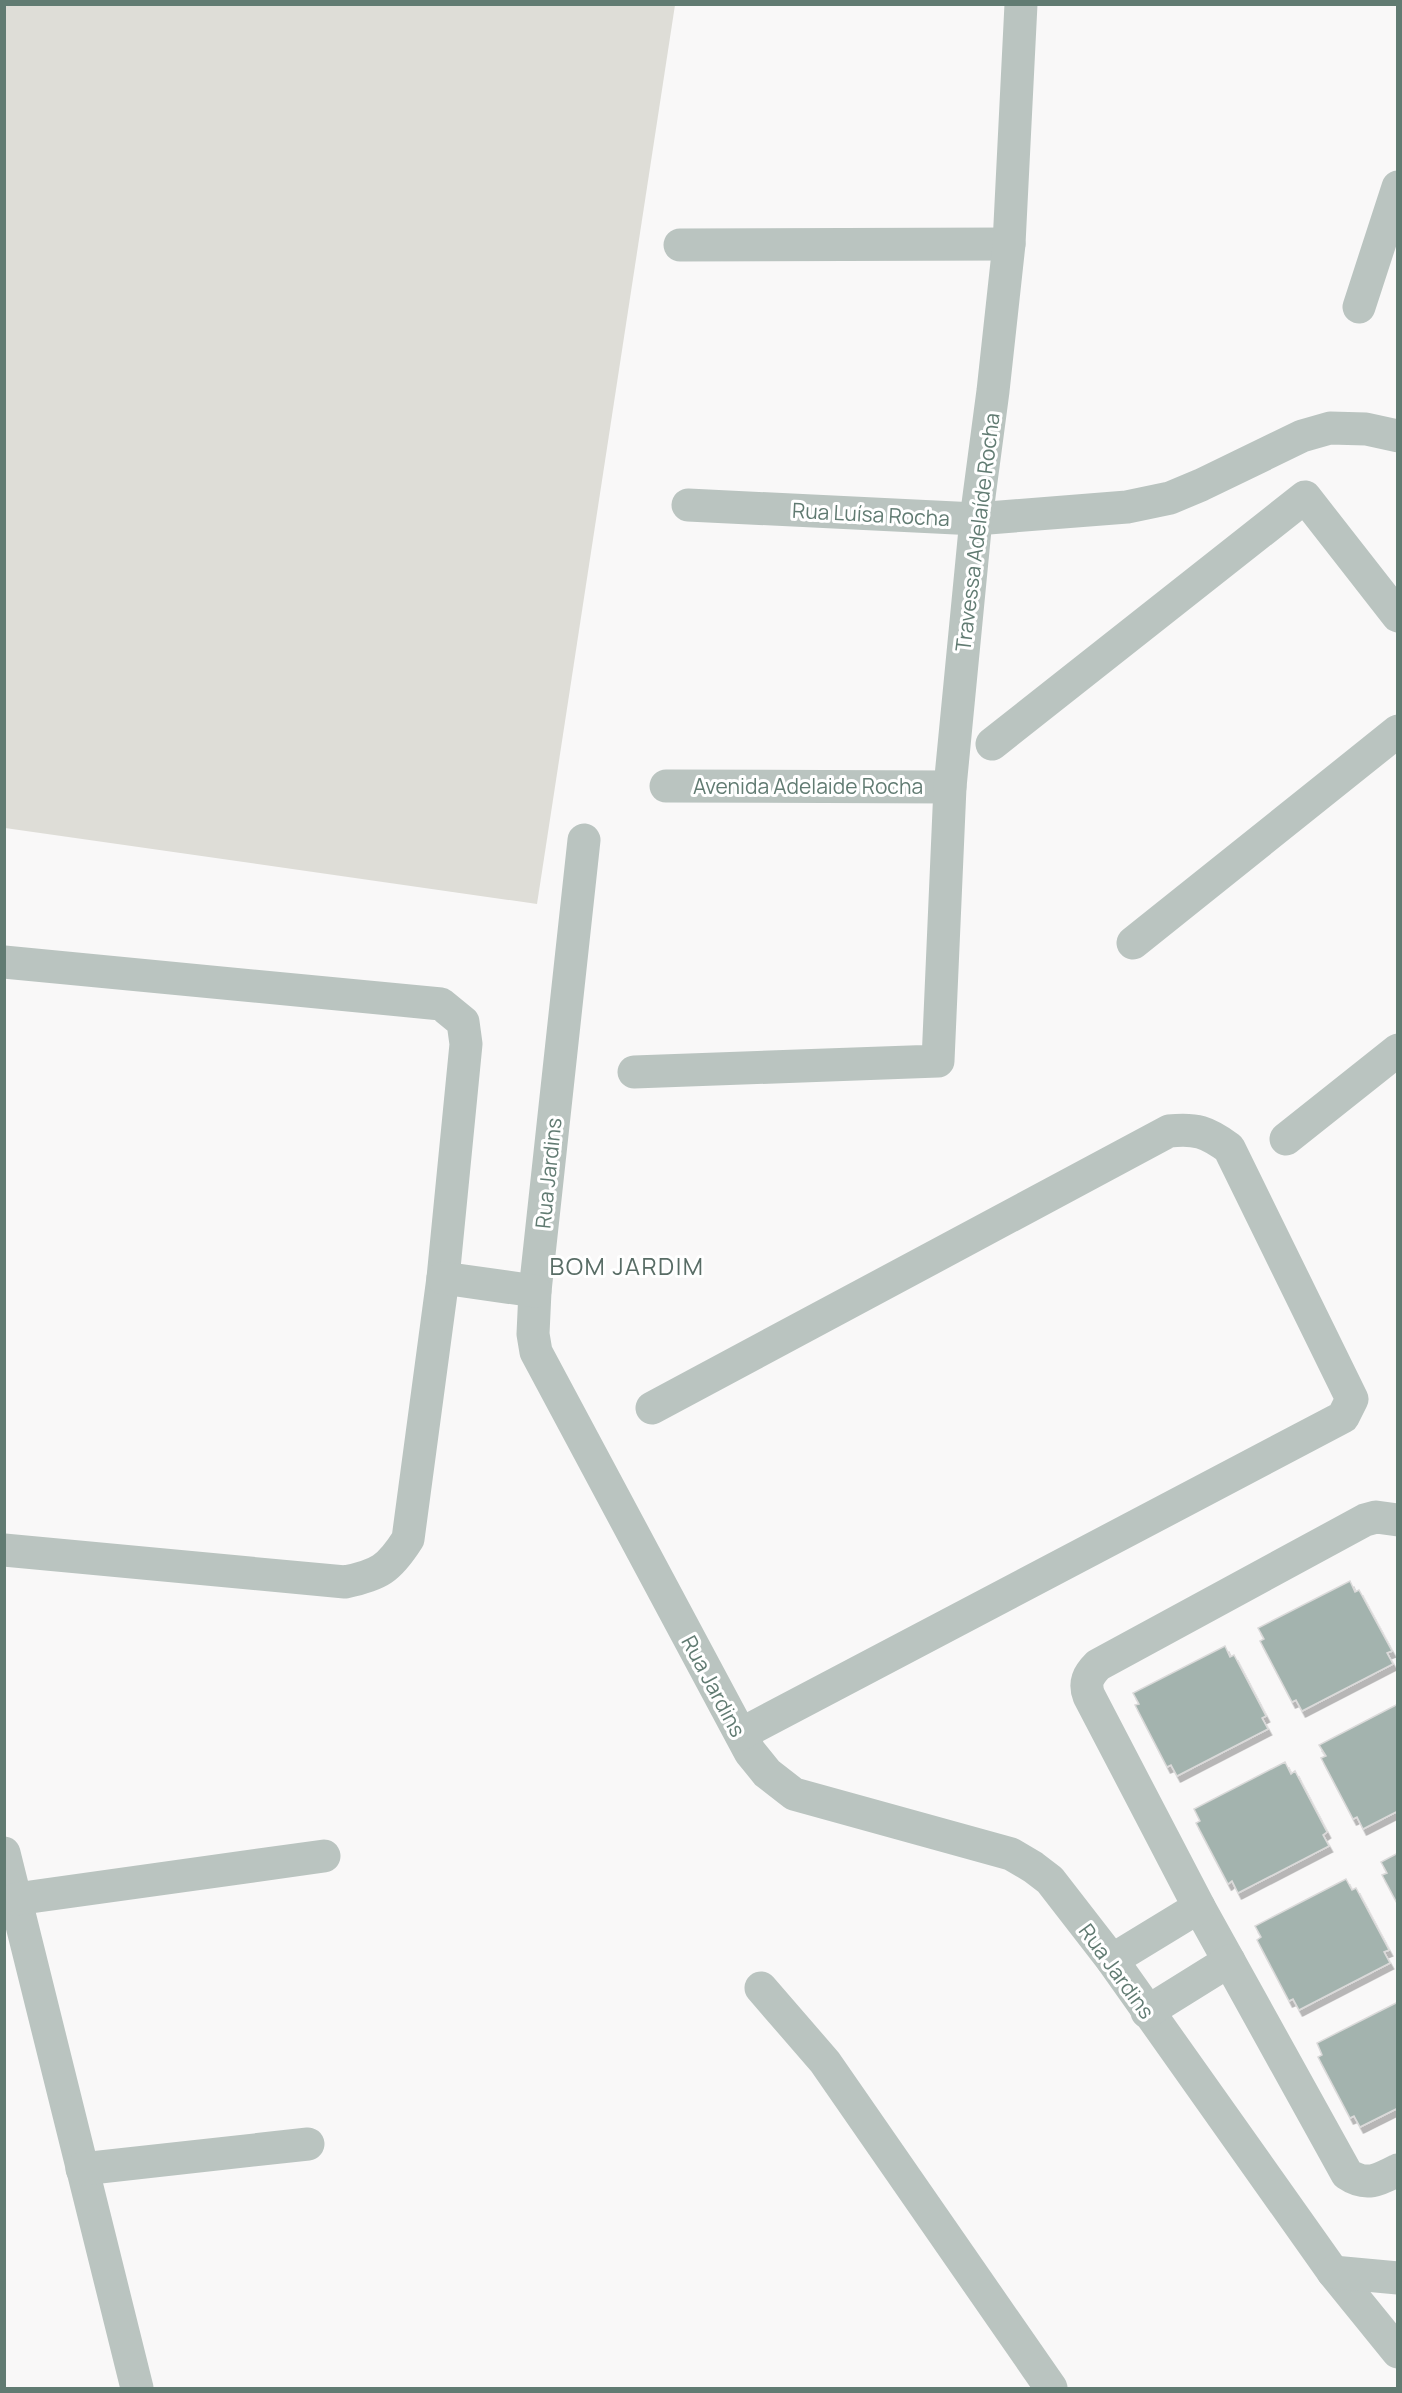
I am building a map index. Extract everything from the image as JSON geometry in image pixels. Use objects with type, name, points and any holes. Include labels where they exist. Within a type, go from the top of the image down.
[{"type":"street","name":"Travessa Adelaíde Rocha","points":[[634,1072],[938,1061],[950,787],[976,519],[1009,244],[1021,4]]},
{"type":"street","points":[[1359,307],[1398,187]]},
{"type":"street","points":[[680,245],[1009,244]]},
{"type":"street","name":"Rua Luísa Rocha","points":[[688,505],[976,519],[1127,507],[1170,498],[1302,436],[1330,428],[1366,429],[1398,436]]},
{"type":"street","points":[[992,744],[1305,497],[1398,616]]},
{"type":"street","points":[[1133,943],[1398,731]]},
{"type":"street","name":"Avenida Adelaide Rocha","points":[[666,786],[950,787]]},
{"type":"street","name":"Rua Jardins","points":[[584,840],[535,1291],[533,1334],[536,1352],[750,1752],[767,1773],[794,1794],[1011,1854],[1050,1880],[1112,1960],[1334,2272],[1398,2352]]},
{"type":"street","points":[[4,962],[441,1004],[463,1022],[466,1044],[442,1278],[408,1539],[394,1560],[371,1577],[345,1582],[4,1550]]},
{"type":"street","points":[[1286,1138],[1398,1050]]},
{"type":"street","points":[[652,1408],[1169,1131],[1182,1130],[1194,1130],[1213,1137],[1229,1148],[1352,1399],[1343,1418],[741,1734]]},
{"type":"street","points":[[442,1278],[535,1291]]},
{"type":"street","points":[[1398,1520],[1376,1517],[1365,1520],[1098,1665],[1087,1680],[1089,1696],[1199,1907],[1347,2174],[1355,2180],[1372,2182],[1398,2170]]},
{"type":"street","points":[[4,1853],[137,2388]]},
{"type":"street","points":[[15,1899],[324,1856]]},
{"type":"street","points":[[1112,1960],[1199,1907]]},
{"type":"street","points":[[1147,2012],[1229,1961]]},
{"type":"street","points":[[761,1988],[825,2062],[1050,2388]]},
{"type":"street","points":[[82,2169],[308,2144]]},
{"type":"street","points":[[1334,2272],[1398,2278]]},
{"type":"shaded area","points":[[5,4],[675,5],[537,904],[5,828]]},
{"type":"building","points":[[1350,1581],[1355,1592],[1359,1590],[1392,1651],[1387,1653],[1393,1664],[1302,1711],[1296,1700],[1292,1702],[1260,1641],[1264,1639],[1258,1628]]},
{"type":"building","points":[[1225,1646],[1230,1657],[1234,1655],[1266,1716],[1262,1718],[1268,1729],[1177,1776],[1171,1765],[1167,1767],[1135,1705],[1139,1704],[1133,1693]]},
{"type":"building","points":[[1398,1704],[1398,1811],[1363,1829],[1357,1817],[1353,1819],[1321,1758],[1326,1756],[1319,1745]]},
{"type":"building","points":[[1285,1762],[1291,1774],[1295,1771],[1327,1832],[1323,1835],[1329,1846],[1238,1893],[1232,1881],[1228,1884],[1196,1823],[1200,1821],[1194,1809]]},
{"type":"building","points":[[1398,1853],[1398,1905],[1382,1875],[1387,1873],[1381,1862]]},
{"type":"building","points":[[1346,1879],[1352,1890],[1356,1888],[1389,1950],[1384,1952],[1390,1963],[1299,2010],[1293,1999],[1289,2001],[1257,1940],[1261,1937],[1255,1926]]},
{"type":"building","points":[[1398,2002],[1398,2108],[1360,2127],[1354,2116],[1350,2118],[1318,2057],[1322,2055],[1317,2043]]},
{"type":"district","name":"BOM JARDIM","points":[[627,1265]]}]
